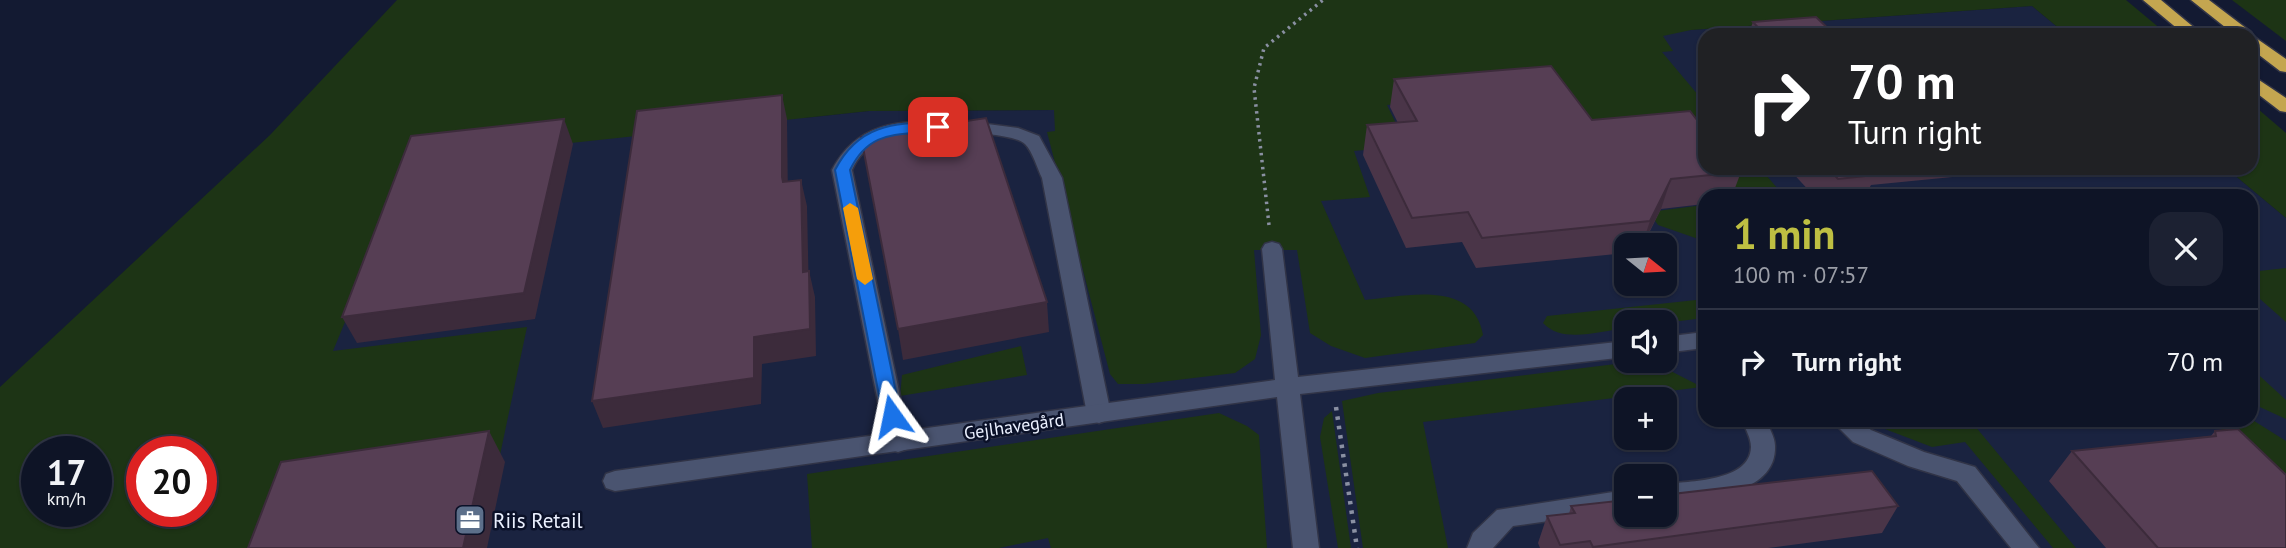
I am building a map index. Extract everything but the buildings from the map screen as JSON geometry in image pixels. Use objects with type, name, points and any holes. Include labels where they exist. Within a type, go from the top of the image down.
[{"type":"highway","points":[[2151,0],[2187,28]]},
{"type":"highway","points":[[2199,0],[2236,28]]},
{"type":"highway","points":[[2258,46],[2286,67]]},
{"type":"highway","points":[[2258,85],[2286,107]]},
{"type":"street","points":[[898,443],[842,170],[851,152],[877,133],[913,127],[964,126],[1018,134],[1031,140],[1052,178],[1099,414]]},
{"type":"street","points":[[1272,249],[1307,548]]},
{"type":"street","points":[[1677,344],[1698,342]]},
{"type":"street","name":"Gejlhavegård","points":[[615,481],[1287,387],[1614,350]]},
{"type":"street","points":[[1677,492],[1736,484],[1757,468],[1763,447],[1756,427]]},
{"type":"street","points":[[1851,427],[1862,436],[1917,459],[1966,474],[2026,548]]},
{"type":"street","points":[[1480,548],[1482,540],[1506,517],[1614,501]]},
{"type":"path","points":[[1272,249],[1254,88],[1264,48],[1323,0]]},
{"type":"path","points":[[1332,382],[1357,548]]},
{"type":"shaded area","points":[[2032,6],[2059,28],[1719,28]]},
{"type":"shaded area","points":[[1698,30],[1698,175],[2234,175],[2251,189],[1698,189],[1698,427],[2258,427],[2258,195],[2286,218],[2286,548],[5,548],[23,527],[112,527],[112,436],[442,97],[804,118],[869,111],[1053,110],[1049,59]]},
{"type":"green space","points":[[397,0],[2126,0],[2160,28],[2059,28],[2032,6],[1698,28],[1663,36],[1673,51],[1662,52],[1698,95],[1698,166],[1584,147],[1545,91],[1387,105],[1407,146],[1354,151],[1370,197],[1321,201],[1365,300],[1418,295],[1452,298],[1466,305],[1477,317],[1483,335],[1475,343],[1365,358],[1331,346],[1310,333],[1297,250],[1254,250],[1261,335],[1255,359],[1235,373],[1144,384],[1118,384],[1110,374],[1047,132],[1055,131],[1054,110],[869,111],[412,160],[333,351],[527,327],[500,455],[271,548],[0,548],[0,387],[270,135]]},
{"type":"green space","points":[[2232,0],[2286,0],[2286,41]]},
{"type":"green space","points":[[2258,109],[2286,133],[2286,218],[2258,195],[2258,189],[2251,189],[2234,175],[2258,175]]},
{"type":"green space","points":[[1712,175],[1766,175],[1778,189],[1722,189]]},
{"type":"green space","points":[[1698,206],[1698,239],[1658,225],[1649,212]]},
{"type":"green space","points":[[2286,268],[2286,322],[2258,297],[2258,271]]},
{"type":"green space","points":[[1698,301],[1698,319],[1677,321],[1677,310],[1614,310],[1614,330],[1582,335],[1560,333],[1543,323],[1547,316]]},
{"type":"green space","points":[[1021,346],[1027,375],[900,396],[902,375]]},
{"type":"green space","points":[[1614,364],[1614,373],[1675,373],[1698,385],[1698,388],[1677,390],[1677,387],[1614,387],[1614,398],[1423,422],[1448,548],[1363,548],[1342,401],[1378,393]]},
{"type":"green space","points":[[2258,374],[2286,400],[2286,419],[2258,406]]},
{"type":"green space","points":[[1332,411],[1351,548],[1338,548],[1320,437],[1324,418]]},
{"type":"green space","points":[[1219,413],[1247,426],[1259,435],[1267,548],[1051,548],[1048,538],[999,548],[812,548],[807,474]]},
{"type":"green space","points":[[2258,423],[2286,441],[2286,488],[2219,427],[2258,427]]},
{"type":"green space","points":[[1880,427],[1976,427],[2076,548],[2053,548],[1965,442],[1932,447]]},
{"type":"slow traffic","points":[[850,208],[865,279]]},
{"type":"place","name":"Riis Retail","points":[[470,520]]},
{"type":"route","points":[[892,416],[842,170],[851,152],[877,133],[913,127],[938,127]]}]
